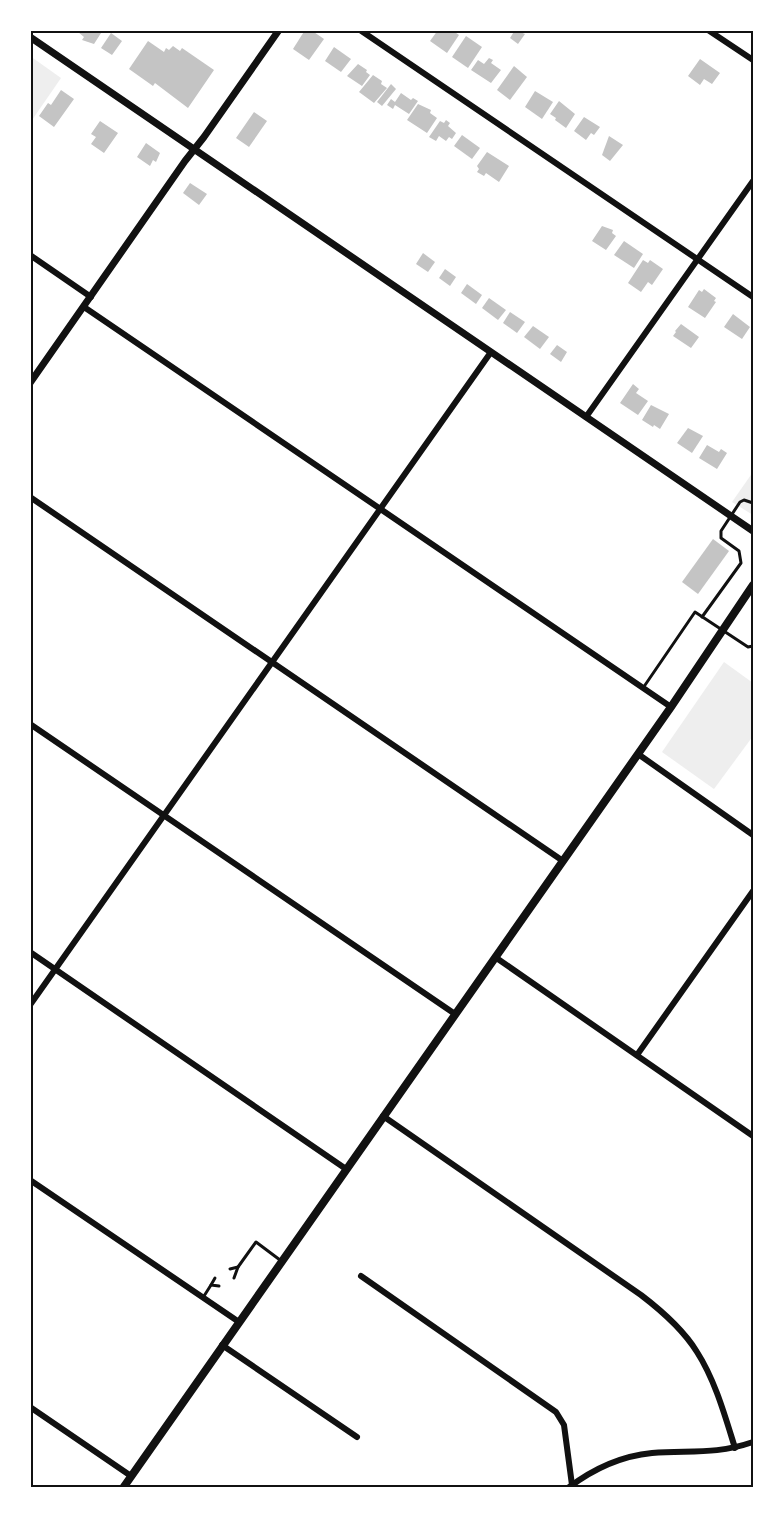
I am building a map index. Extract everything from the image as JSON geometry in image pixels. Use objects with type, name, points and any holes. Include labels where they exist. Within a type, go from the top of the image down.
[{"type":"main road","points":[[123,1488],[671,707],[753,585]]},
{"type":"street","points":[[30,383],[279,30]]},
{"type":"street","points":[[360,30],[753,297]]},
{"type":"street","points":[[708,30],[753,60]]},
{"type":"street","points":[[30,37],[753,531]]},
{"type":"street","points":[[586,417],[753,181]]},
{"type":"street","points":[[30,255],[91,297]]},
{"type":"street","points":[[84,307],[671,707]]},
{"type":"street","points":[[30,1005],[491,352]]},
{"type":"street","points":[[30,497],[563,861]]},
{"type":"street","points":[[30,724],[455,1014]]},
{"type":"street","points":[[638,754],[753,835]]},
{"type":"street","points":[[637,1055],[753,891]]},
{"type":"street","points":[[30,951],[346,1169]]},
{"type":"street","points":[[495,957],[753,1136]]},
{"type":"street","points":[[383,1116],[641,1295],[670,1319],[697,1351],[706,1367],[735,1448]]},
{"type":"street","points":[[30,1180],[239,1322]]},
{"type":"street","points":[[361,1276],[556,1412],[564,1425],[570,1486],[587,1474],[634,1456],[652,1453],[701,1453],[735,1448],[753,1442]]},
{"type":"street","points":[[222,1345],[357,1437]]},
{"type":"street","points":[[30,1407],[131,1476]]},
{"type":"lane","points":[[702,617],[741,563],[739,551],[721,538],[721,531],[740,502],[744,500],[753,502]]},
{"type":"lane","points":[[643,688],[695,612],[748,647],[753,646]]},
{"type":"lane","points":[[234,1278],[238,1267],[256,1242],[282,1261]]},
{"type":"lane","points":[[230,1269],[238,1267]]},
{"type":"lane","points":[[203,1297],[214,1278]]},
{"type":"lane","points":[[211,1285],[219,1286]]},
{"type":"shaded area","points":[[30,56],[61,78],[30,123]]},
{"type":"shaded area","points":[[753,472],[753,515],[732,502]]},
{"type":"shaded area","points":[[724,662],[753,683],[753,736],[714,789],[662,752]]},
{"type":"building","points":[[79,30],[103,30],[94,44],[82,40],[84,37],[78,32]]},
{"type":"building","points":[[305,30],[311,30],[324,39],[309,60],[293,49]]},
{"type":"building","points":[[438,30],[452,30],[459,35],[447,53],[430,41]]},
{"type":"building","points":[[515,30],[525,34],[518,44],[510,38]]},
{"type":"building","points":[[111,33],[122,41],[112,55],[101,48]]},
{"type":"building","points":[[466,36],[482,47],[468,68],[452,57]]},
{"type":"building","points":[[148,41],[164,52],[166,48],[169,50],[173,46],[180,51],[182,48],[214,70],[188,108],[155,83],[153,86],[129,69]]},
{"type":"building","points":[[334,47],[351,59],[341,72],[325,61]]},
{"type":"building","points":[[489,58],[493,60],[491,63],[501,70],[491,83],[471,70],[478,60],[484,64]]},
{"type":"building","points":[[700,59],[720,73],[712,84],[704,79],[700,85],[688,76]]},
{"type":"building","points":[[358,64],[370,75],[362,86],[347,76]]},
{"type":"building","points":[[514,66],[527,77],[510,100],[497,90]]},
{"type":"building","points":[[373,75],[387,88],[374,103],[359,92]]},
{"type":"building","points":[[391,84],[396,89],[382,106],[377,102]]},
{"type":"building","points":[[61,90],[74,99],[54,127],[39,116],[48,103],[51,105]]},
{"type":"building","points":[[535,91],[553,102],[542,119],[525,107]]},
{"type":"building","points":[[401,93],[411,100],[413,98],[418,101],[409,114],[395,105],[393,109],[387,105],[391,99],[395,102]]},
{"type":"building","points":[[559,101],[575,114],[566,128],[550,114]]},
{"type":"building","points":[[418,104],[431,110],[430,113],[437,118],[427,133],[407,120]]},
{"type":"building","points":[[254,112],[267,121],[249,147],[236,138]]},
{"type":"building","points":[[584,117],[600,127],[586,140],[574,131]]},
{"type":"building","points":[[446,120],[450,123],[448,126],[456,133],[452,139],[449,137],[446,141],[439,136],[436,141],[429,137],[440,121],[444,123]]},
{"type":"building","points":[[100,121],[118,133],[104,153],[91,144],[96,137],[91,134]]},
{"type":"building","points":[[462,135],[480,148],[472,159],[454,146]]},
{"type":"building","points":[[609,136],[623,145],[610,161],[602,155]]},
{"type":"building","points":[[146,143],[160,153],[156,162],[153,160],[150,166],[137,157]]},
{"type":"building","points":[[487,152],[509,166],[499,182],[486,173],[484,176],[477,172],[479,169],[477,166]]},
{"type":"building","points":[[190,183],[207,194],[199,205],[183,193]]},
{"type":"building","points":[[602,226],[613,230],[612,233],[616,236],[606,250],[592,241]]},
{"type":"building","points":[[624,241],[643,254],[634,268],[614,255]]},
{"type":"building","points":[[423,253],[435,262],[428,272],[416,264]]},
{"type":"building","points":[[643,260],[648,263],[650,260],[663,269],[652,285],[648,282],[641,292],[628,283]]},
{"type":"building","points":[[445,269],[456,277],[450,286],[439,278]]},
{"type":"building","points":[[467,284],[482,295],[476,304],[461,293]]},
{"type":"building","points":[[704,289],[716,298],[714,301],[716,302],[705,318],[688,307],[699,290],[702,292]]},
{"type":"building","points":[[489,298],[506,310],[498,320],[482,308]]},
{"type":"building","points":[[510,312],[525,322],[517,333],[503,323]]},
{"type":"building","points":[[733,314],[750,327],[742,339],[724,327]]},
{"type":"building","points":[[681,324],[699,337],[691,348],[673,336]]},
{"type":"building","points":[[533,326],[549,337],[540,349],[524,337]]},
{"type":"building","points":[[557,345],[567,352],[561,362],[550,354]]},
{"type":"building","points":[[633,384],[639,389],[636,393],[648,401],[638,415],[620,403]]},
{"type":"building","points":[[651,405],[669,414],[660,429],[642,420]]},
{"type":"building","points":[[688,428],[703,436],[692,453],[677,443]]},
{"type":"building","points":[[707,445],[719,452],[721,449],[727,453],[717,469],[699,458]]},
{"type":"building","points":[[713,539],[729,551],[698,594],[682,582]]}]
